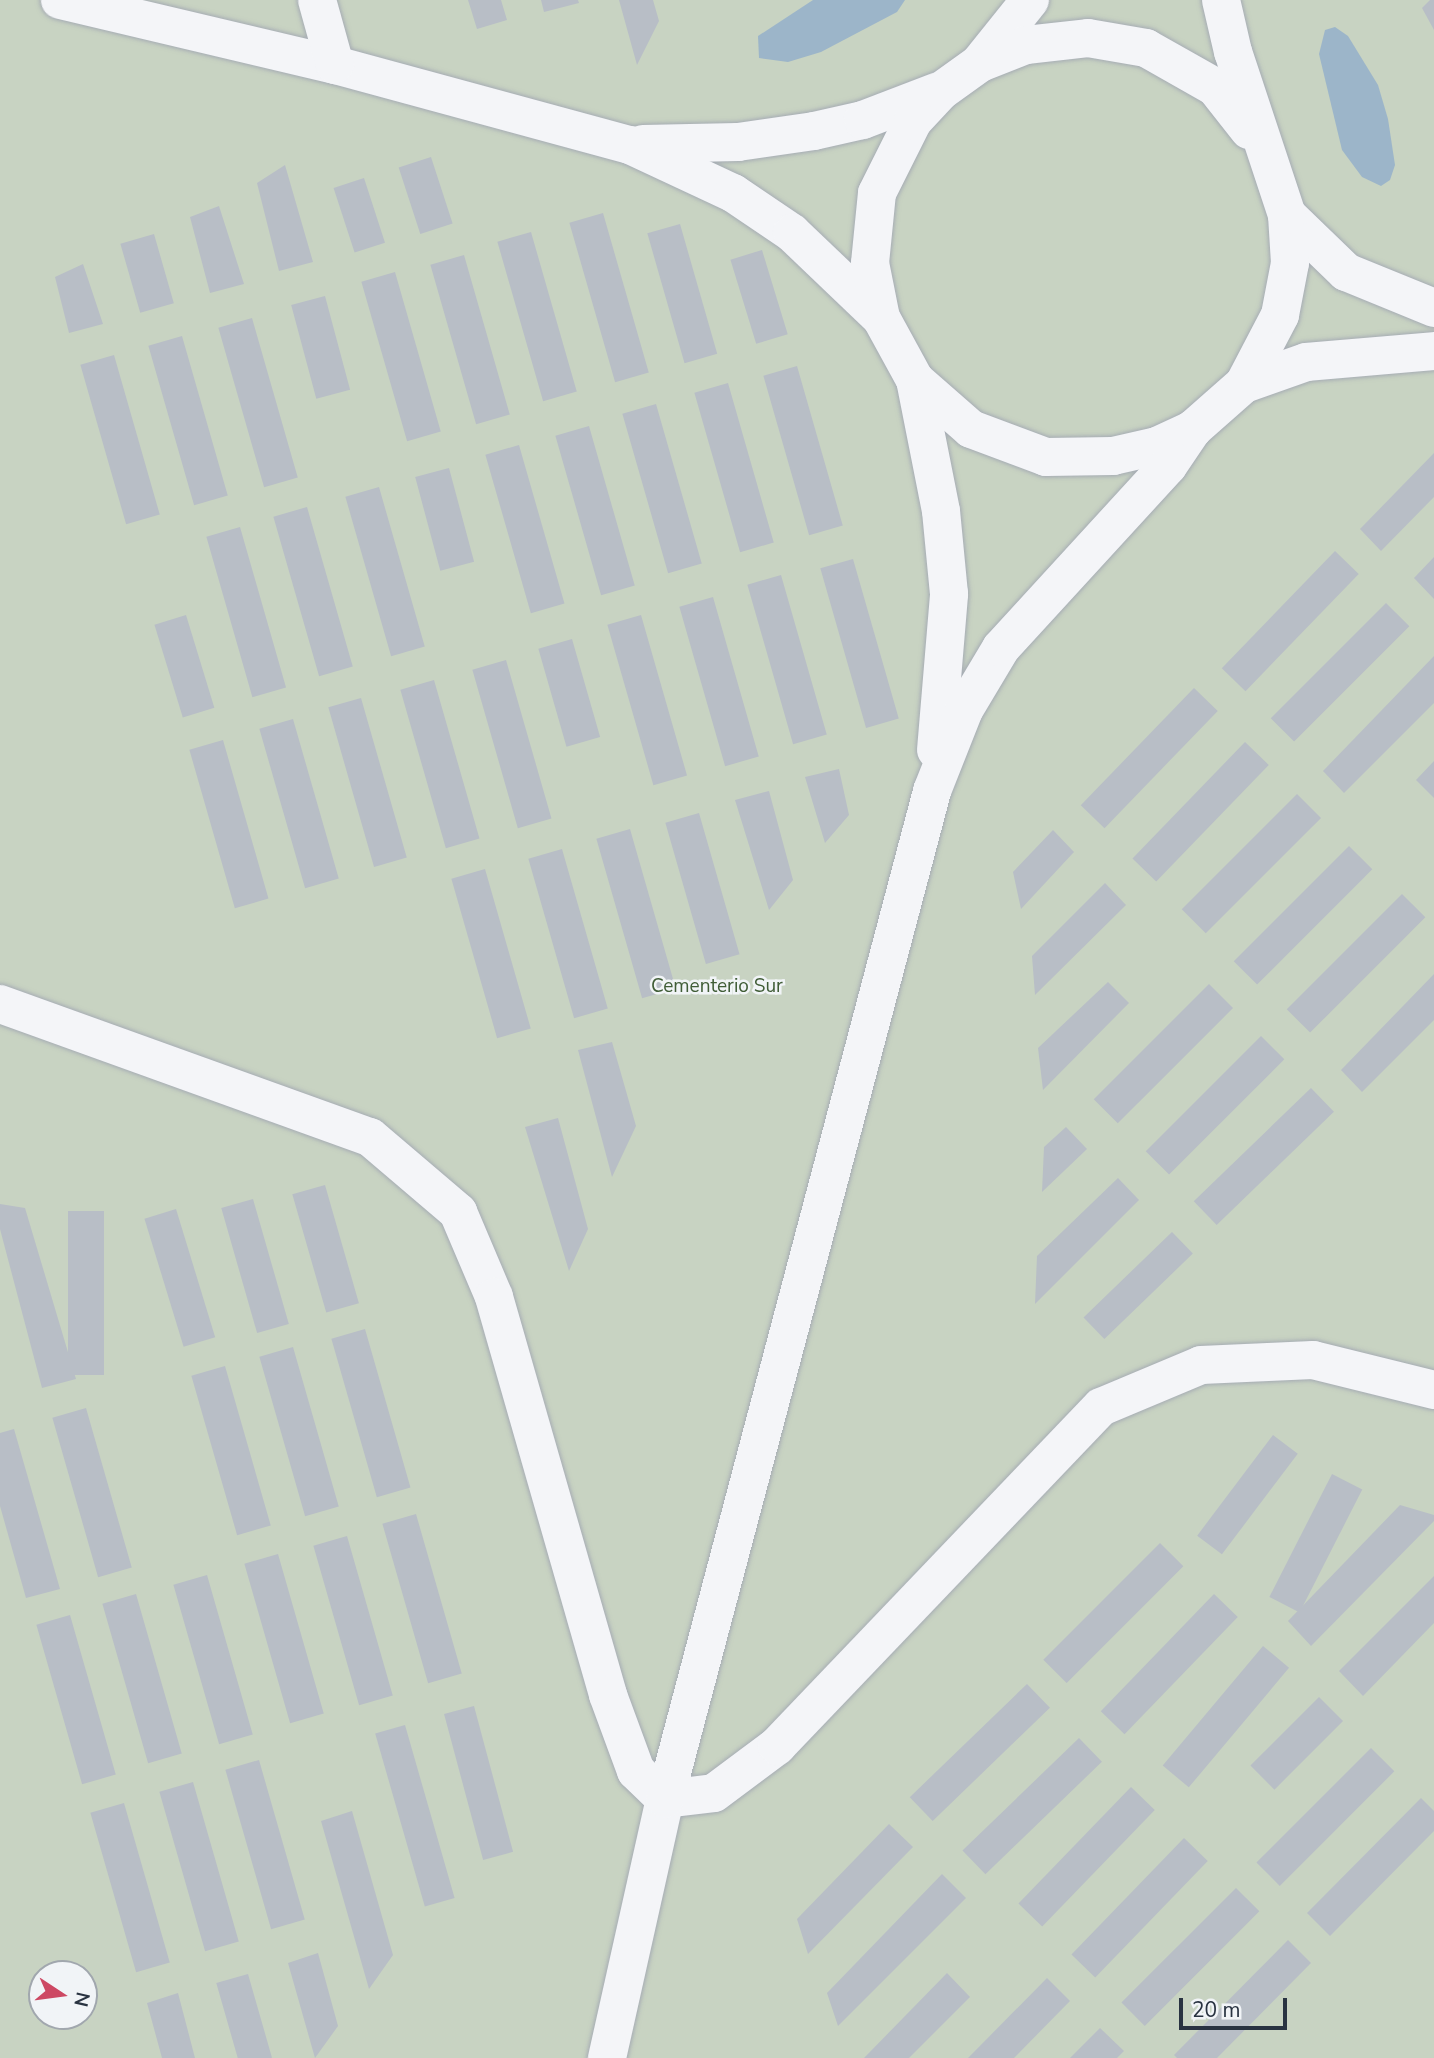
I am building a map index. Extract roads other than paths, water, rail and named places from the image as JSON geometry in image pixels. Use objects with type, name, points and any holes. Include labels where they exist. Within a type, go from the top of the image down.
[{"type":"lane","points":[[60,0],[335,65],[630,145],[733,193],[792,233],[881,318]]},
{"type":"lane","points":[[317,0],[335,65]]},
{"type":"lane","points":[[980,63],[1030,0]]},
{"type":"lane","points":[[607,2058],[665,1800],[932,791],[964,710],[1001,648],[1168,466],[1193,429],[1244,384],[1280,315],[1290,263],[1287,215],[1233,52],[1221,0]]},
{"type":"lane","points":[[932,791],[948,594],[941,511],[915,380],[881,318],[870,263],[877,193],[912,121],[940,91],[980,63],[1026,45],[1088,38],[1146,48],[1215,87],[1268,155]]},
{"type":"lane","points":[[630,145],[738,142],[814,131],[863,120],[940,91]]},
{"type":"lane","points":[[1287,215],[1346,272],[1434,308]]},
{"type":"lane","points":[[1244,384],[1306,362],[1434,351]]},
{"type":"lane","points":[[915,380],[971,429],[1046,457],[1113,457],[1157,446],[1193,429]]},
{"type":"lane","points":[[0,1004],[370,1137],[458,1212],[494,1297],[608,1695],[636,1771],[665,1800]]},
{"type":"lane","points":[[665,1800],[714,1793],[777,1746],[1101,1407],[1201,1364],[1313,1360],[1434,1390]]},
{"type":"water","points":[[813,0],[905,0],[897,12],[821,52],[788,62],[759,58],[758,36]]},
{"type":"water","points":[[1335,27],[1348,36],[1378,85],[1388,119],[1395,165],[1390,180],[1381,186],[1362,177],[1342,150],[1319,54],[1325,30]]},
{"type":"park label","name":"Cementerio Sur","points":[[717,987]]}]
